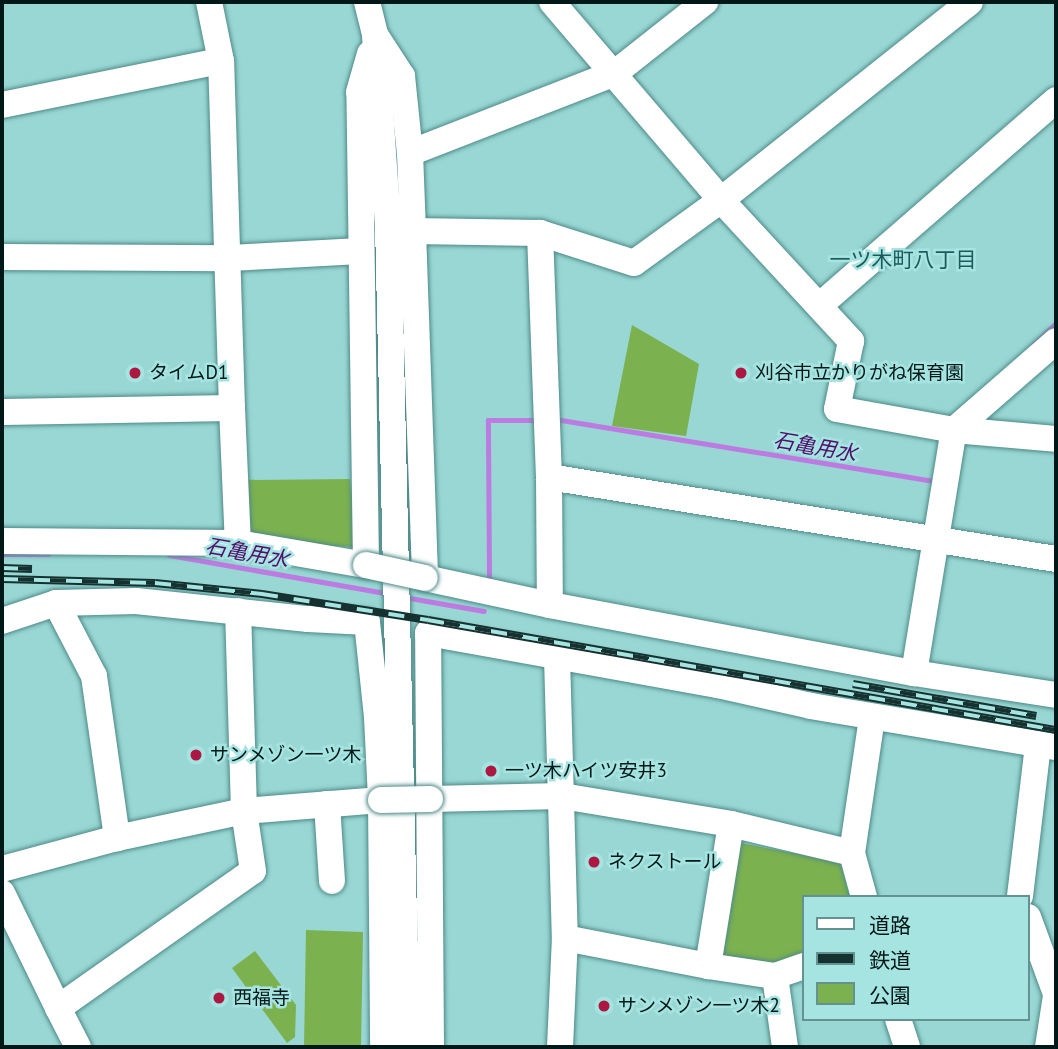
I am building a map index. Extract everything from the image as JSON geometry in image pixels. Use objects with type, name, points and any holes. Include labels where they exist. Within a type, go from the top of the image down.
[{"type":"street","points":[[209,2],[221,61],[238,543]]},
{"type":"street","points":[[367,2],[375,35],[388,225],[407,1047]]},
{"type":"street","points":[[552,2],[721,200],[851,341],[837,410],[954,430],[1056,439]]},
{"type":"street","points":[[410,153],[615,73],[705,2]]},
{"type":"street","points":[[412,231],[540,233],[634,263],[721,200],[970,2]]},
{"type":"street","points":[[375,35],[401,76],[410,153],[425,578]]},
{"type":"street","points":[[366,565],[359,92],[375,35]]},
{"type":"street","points":[[2,105],[221,61]]},
{"type":"street","points":[[819,306],[1056,100]]},
{"type":"street","points":[[540,233],[549,477],[550,605]]},
{"type":"street","points":[[2,257],[230,258],[360,251]]},
{"type":"street","points":[[914,673],[954,430],[1056,341]]},
{"type":"street","points":[[2,412],[232,408]]},
{"type":"street","points":[[549,477],[1056,559]]},
{"type":"street","points":[[2,541],[238,543],[366,565],[550,605],[914,673],[1056,695]]},
{"type":"street","points":[[2,621],[56,603],[136,601],[367,622],[377,717],[381,800],[383,1047]]},
{"type":"street","points":[[56,603],[94,676],[117,838]]},
{"type":"street","points":[[58,1008],[253,871],[244,811],[238,611]]},
{"type":"street","points":[[431,1047],[428,633],[718,685],[873,718],[1047,746],[1023,895]]},
{"type":"street","points":[[557,657],[565,938],[560,1047]]},
{"type":"street","points":[[863,895],[852,853],[873,718]]},
{"type":"street","points":[[2,869],[117,838],[244,811],[381,800],[562,796],[731,824],[852,853]]},
{"type":"street","points":[[327,804],[332,881]]},
{"type":"street","points":[[708,966],[731,824]]},
{"type":"street","points":[[2,893],[78,1047]]},
{"type":"street","points":[[1030,924],[1056,995],[1048,1047]]},
{"type":"street","points":[[565,938],[775,976],[802,967]]},
{"type":"street","points":[[775,976],[785,1047]]},
{"type":"street","points":[[899,1021],[907,1047]]},
{"type":"green space","points":[[632,325],[699,364],[686,436],[612,426]]},
{"type":"green space","points":[[350,479],[356,547],[241,542],[241,480]]},
{"type":"green space","points":[[735,842],[840,862],[849,895],[802,895],[802,955],[770,966],[715,956]]},
{"type":"green space","points":[[306,930],[363,932],[361,1047],[304,1047]]},
{"type":"green space","points":[[255,951],[296,1005],[295,1037],[287,1043],[232,968]]},
{"type":"waterway","name":"石亀用水","points":[[1033,345],[1056,323]]},
{"type":"waterway","name":"石亀用水","points":[[489,577],[488,420],[539,420]]},
{"type":"waterway","name":"石亀用水","points":[[561,420],[935,481]]},
{"type":"waterway","name":"石亀用水","points":[[2,554],[48,554]]},
{"type":"waterway","name":"石亀用水","points":[[169,555],[391,594]]},
{"type":"waterway","name":"石亀用水","points":[[404,597],[484,611]]},
{"type":"railway","points":[[2,568],[32,569]]},
{"type":"railway","points":[[2,579],[155,583],[262,594],[428,620],[1056,730]]},
{"type":"railway","points":[[853,684],[1036,716]]},
{"type":"place","name":"タイムD1","points":[[135,373]]},
{"type":"place","name":"刈谷市立かりがね保育園","points":[[741,373]]},
{"type":"place","name":"サンメゾン一ツ木","points":[[196,755]]},
{"type":"place","name":"一ツ木ハイツ安井3","points":[[491,771]]},
{"type":"place","name":"ネクストール","points":[[594,862]]},
{"type":"place","name":"西福寺","points":[[219,998]]},
{"type":"place","name":"サンメゾン一ツ木2","points":[[604,1006]]},
{"type":"district","name":"一ツ木町八丁目","points":[[903,260]]}]
